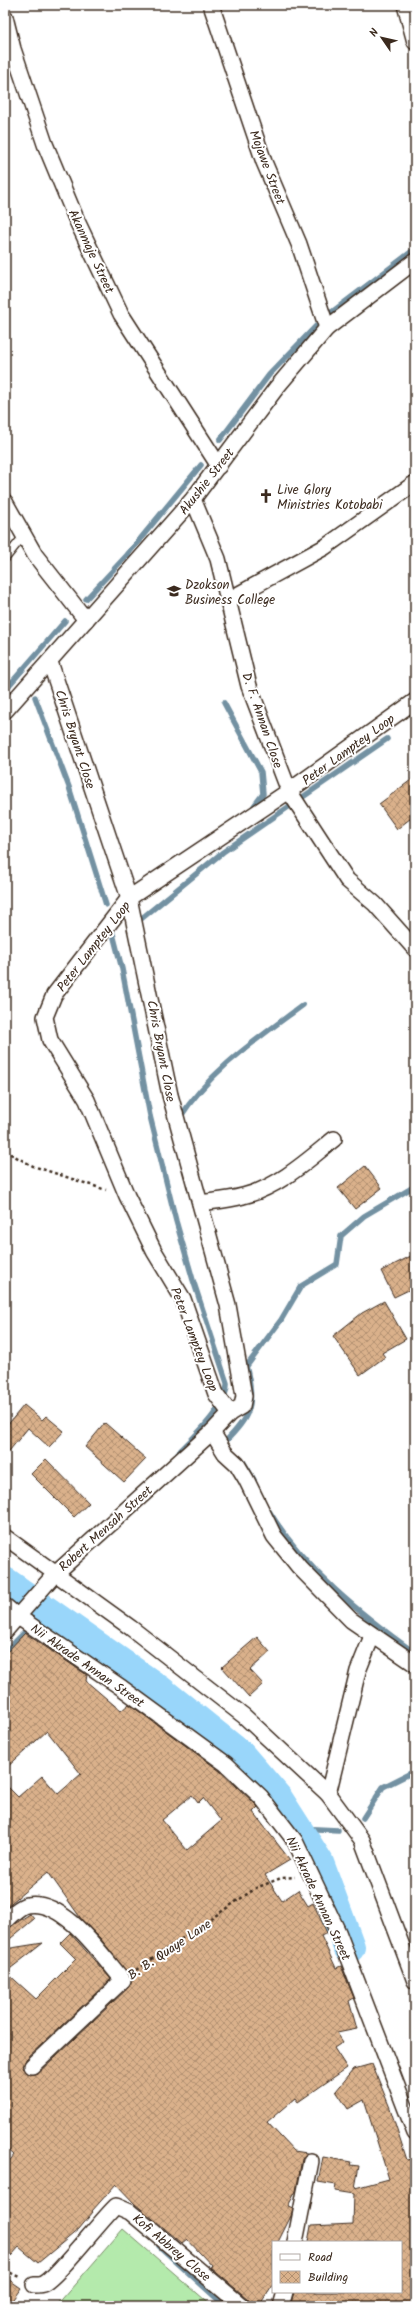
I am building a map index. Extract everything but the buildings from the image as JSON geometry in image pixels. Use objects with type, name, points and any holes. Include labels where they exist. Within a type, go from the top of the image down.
[{"type":"street","name":"Mojawe Street","points":[[211,5],[264,162],[298,244],[328,328]]},
{"type":"street","points":[[405,5],[415,42]]},
{"type":"street","name":"Akanmaje Street","points":[[5,17],[13,49],[45,144],[77,221],[121,314],[219,466]]},
{"type":"street","name":"Akushie Street","points":[[5,711],[193,499],[277,387],[328,328],[415,261]]},
{"type":"street","points":[[230,599],[325,548],[415,484]]},
{"type":"street","name":"D. F. Annan Close","points":[[193,499],[218,559],[230,599],[250,686],[289,791],[347,880],[375,904],[415,950]]},
{"type":"street","points":[[5,502],[25,534],[35,554],[86,620]]},
{"type":"street","name":"Chris Bryant Close","points":[[50,662],[130,898],[170,1095],[228,1306],[244,1396],[242,1406],[230,1413],[212,1432]]},
{"type":"street","name":"Peter Lamptey Loop","points":[[230,1413],[216,1394],[183,1298],[154,1251],[86,1100],[50,1040],[45,1017],[54,995],[130,898],[289,791],[415,701]]},
{"type":"street","points":[[200,1203],[244,1196],[275,1182],[301,1166],[334,1138]]},
{"type":"street","points":[[212,1432],[225,1453],[237,1464],[246,1479],[260,1510],[279,1542],[322,1592],[351,1620],[372,1636],[415,1664]]},
{"type":"street","name":"Robert Mensah Street","points":[[5,1631],[54,1575],[212,1432]]},
{"type":"street","points":[[5,1537],[54,1575],[131,1628],[244,1716],[328,1794],[362,1840],[415,1981]]},
{"type":"street","name":"Nii Akrade Annan Street","points":[[5,1606],[17,1616],[122,1688],[226,1764],[261,1797],[295,1841],[338,1932],[415,2133]]},
{"type":"street","points":[[328,1794],[358,1671],[372,1636]]},
{"type":"street","name":"B. B. Quaye Lane","points":[[5,1921],[26,1905],[41,1904],[48,1907],[75,1924],[123,1980]]},
{"type":"street","points":[[32,2066],[123,1980]]},
{"type":"street","points":[[295,2241],[311,2161]]},
{"type":"street","name":"Kofi Abbrey Close","points":[[34,2285],[44,2284],[56,2273],[116,2206],[130,2212],[242,2306]]},
{"type":"street","points":[[281,2306],[285,2293]]},
{"type":"lane","points":[[5,559],[25,534]]},
{"type":"path","points":[[5,1151],[33,1166],[128,1196]]},
{"type":"path","name":"B. B. Quaye Lane","points":[[123,1980],[165,1949],[201,1928],[256,1888],[281,1878],[312,1876]]},
{"type":"green space","points":[[123,2229],[212,2306],[56,2306]]},
{"type":"waterway","points":[[328,315],[415,249]]},
{"type":"waterway","points":[[220,440],[269,375],[318,324]]},
{"type":"waterway","points":[[86,599],[127,555],[201,465]]},
{"type":"waterway","points":[[5,690],[65,621]]},
{"type":"waterway","points":[[35,697],[69,787],[106,905]]},
{"type":"waterway","points":[[224,703],[261,772],[263,794],[254,806]]},
{"type":"waterway","points":[[136,923],[223,852],[387,739]]},
{"type":"waterway","points":[[111,926],[122,969],[150,1116],[176,1221],[193,1280],[227,1383],[226,1392],[216,1412],[200,1431],[177,1454]]},
{"type":"waterway","points":[[179,1119],[191,1101],[219,1071],[251,1044],[303,1005]]},
{"type":"waterway","points":[[246,1367],[281,1320],[301,1286],[337,1264],[341,1236],[364,1216],[415,1186]]},
{"type":"waterway","points":[[225,1444],[224,1443],[240,1425],[249,1409],[251,1390],[246,1366]]},
{"type":"waterway","points":[[244,1463],[254,1480]]},
{"type":"waterway","points":[[269,1511],[299,1552],[334,1589],[374,1623],[415,1653]]},
{"type":"waterway","points":[[5,1583],[158,1690],[239,1755],[277,1799],[318,1863],[349,1947]]},
{"type":"waterway","points":[[5,1652],[36,1621],[32,1603]]},
{"type":"waterway","points":[[363,1818],[383,1787],[415,1771]]},
{"type":"waterway","points":[[297,1828],[338,1830]]},
{"type":"waterway","points":[[159,2246],[225,2306]]},
{"type":"place","name":"Live Glory Ministries Kotobabi","points":[[266,496]]},
{"type":"place","name":"Dzokson Business College","points":[[174,591]]}]
